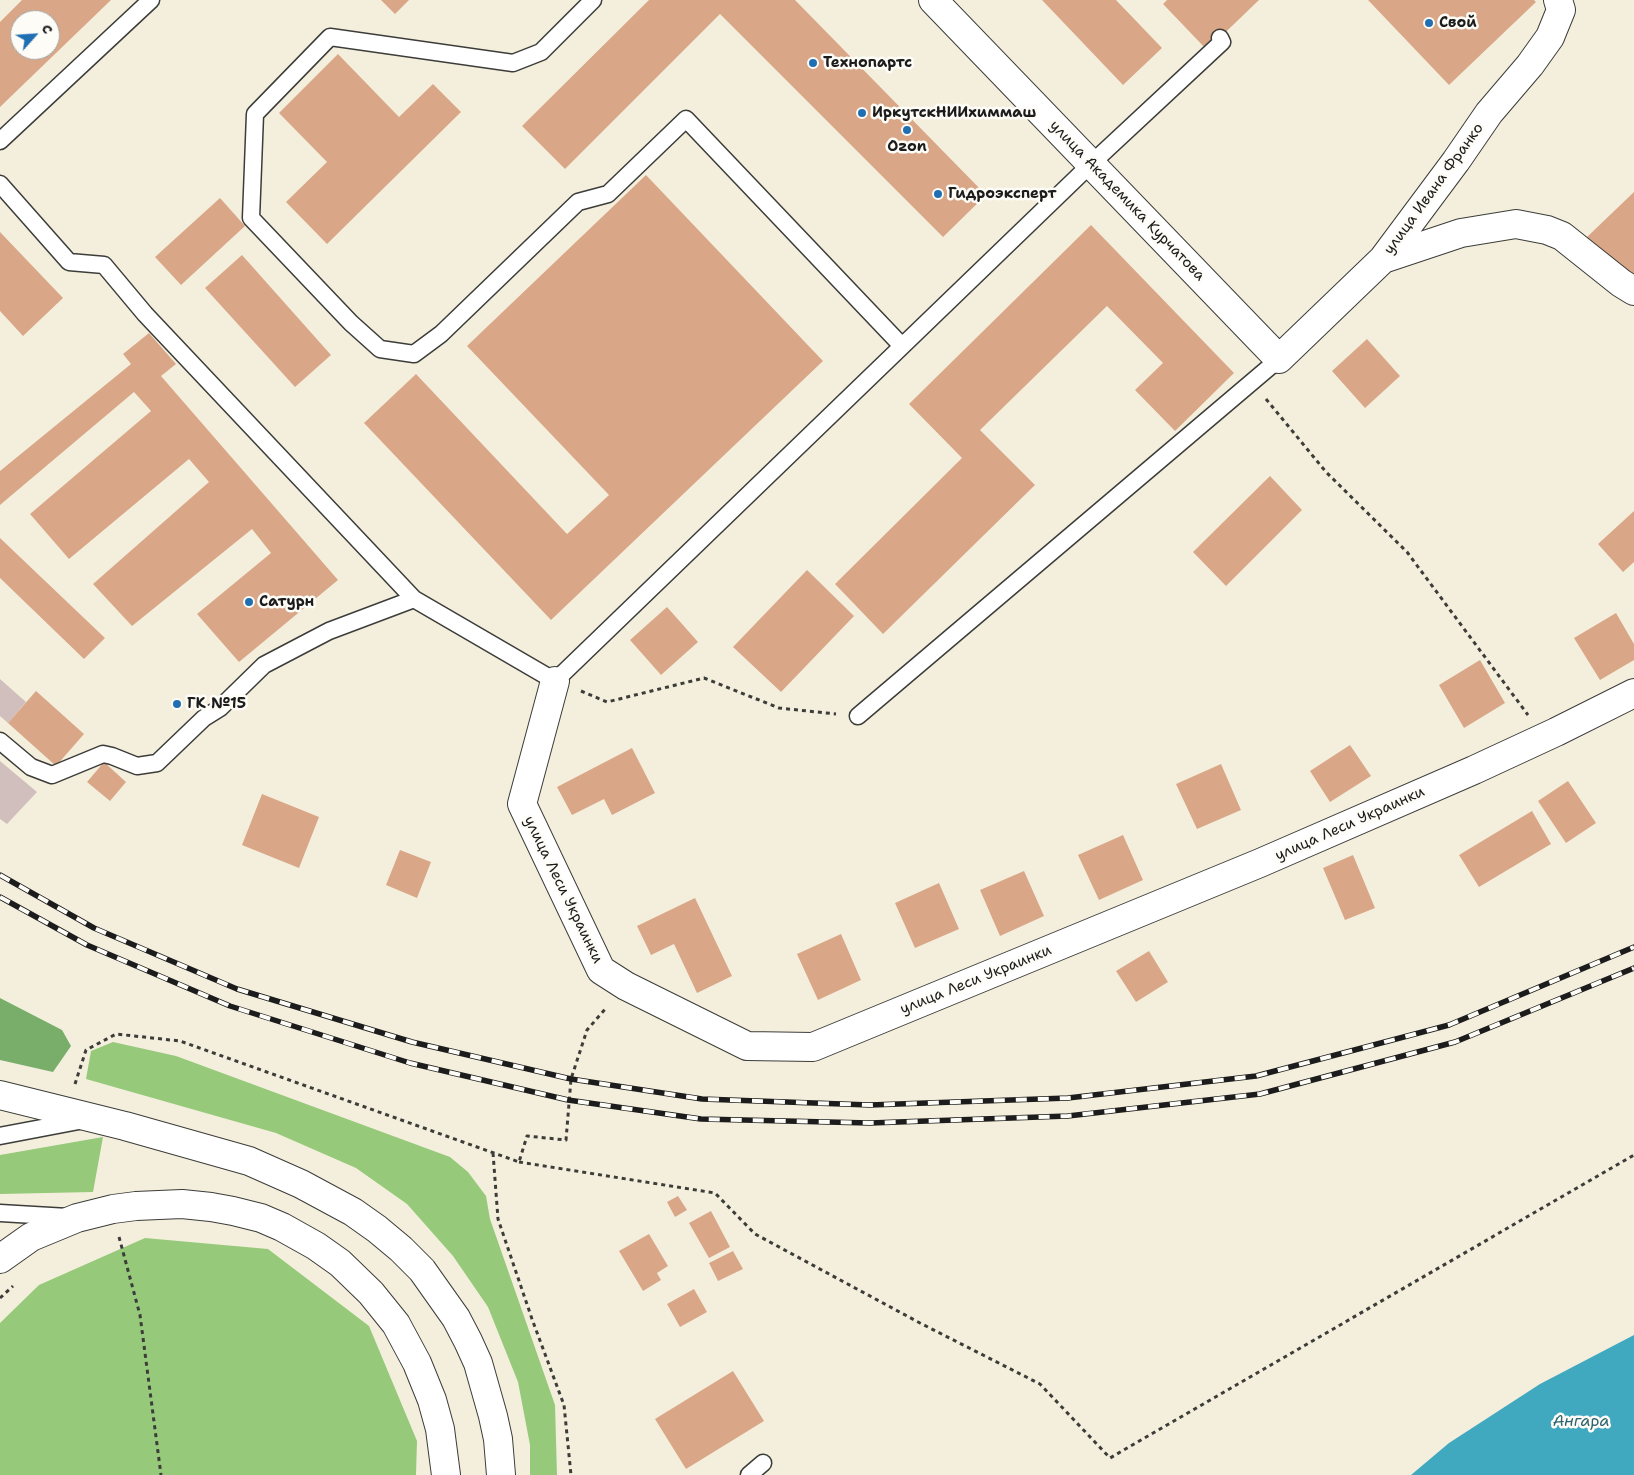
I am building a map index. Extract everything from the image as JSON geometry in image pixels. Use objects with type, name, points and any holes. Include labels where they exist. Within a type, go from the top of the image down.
[{"type":"street","name":"улица Академика Курчатова","points":[[932,0],[1279,359]]},
{"type":"street","name":"улица Ивана Франко","points":[[1279,359],[1383,259],[1490,113],[1530,65],[1550,37],[1560,10],[1558,0]]},
{"type":"street","points":[[1383,259],[1461,233],[1516,224],[1546,230],[1562,236],[1634,292]]},
{"type":"street","name":"улица Леси Украинки","points":[[555,680],[522,804],[601,970],[626,986],[747,1046],[814,1047],[1260,863],[1545,737],[1634,694]]},
{"type":"street","points":[[0,1095],[94,1118],[249,1161],[309,1188],[353,1212],[377,1229],[401,1248],[422,1270],[452,1311],[468,1341],[478,1363],[487,1393],[498,1439],[501,1475]]},
{"type":"street","points":[[0,1259],[31,1237],[77,1218],[113,1209],[136,1206],[182,1204],[211,1207],[261,1218],[282,1227],[316,1246],[340,1263],[366,1287],[396,1324],[417,1363],[432,1400],[440,1429],[446,1475]]},
{"type":"lane","points":[[0,142],[151,0]]},
{"type":"lane","points":[[593,0],[541,52],[513,63],[330,37],[255,114],[251,218],[352,323],[380,349],[414,354],[441,334],[578,202],[608,194],[686,119],[902,346]]},
{"type":"lane","points":[[0,184],[69,262],[104,265],[145,314],[414,599],[555,680],[1091,164],[1222,42],[1220,38]]},
{"type":"lane","points":[[858,716],[1279,359]]},
{"type":"lane","points":[[0,741],[31,767],[52,775],[103,754],[137,766],[157,763],[204,718],[220,708],[264,665],[329,630],[414,599]]},
{"type":"lane","points":[[0,1136],[94,1118]]},
{"type":"lane","points":[[0,1213],[77,1218]]},
{"type":"lane","points":[[749,1475],[763,1463]]},
{"type":"path","points":[[1252,382],[1326,472],[1407,552],[1545,737]]},
{"type":"path","points":[[555,680],[607,702],[704,678],[779,708],[858,716]]},
{"type":"path","points":[[519,1162],[527,1136],[566,1140],[570,1079],[587,1030],[626,986]]},
{"type":"path","points":[[74,1087],[86,1050],[116,1034],[180,1041],[519,1162],[715,1193],[755,1234],[920,1323],[1040,1384],[1110,1458],[1634,1155]]},
{"type":"path","points":[[493,1153],[498,1219],[564,1405],[571,1475]]},
{"type":"path","points":[[117,1229],[140,1315],[161,1475]]},
{"type":"shaded area","points":[[0,679],[26,702],[8,723],[0,716]]},
{"type":"shaded area","points":[[0,761],[37,792],[7,824],[0,819]]},
{"type":"green space","points":[[0,998],[62,1030],[71,1046],[53,1072],[0,1060]]},
{"type":"green space","points":[[113,1042],[176,1056],[450,1157],[468,1172],[486,1196],[490,1219],[555,1405],[557,1475],[530,1475],[530,1445],[518,1382],[488,1307],[453,1256],[407,1204],[356,1168],[276,1133],[86,1079],[91,1051]]},
{"type":"green space","points":[[103,1137],[93,1192],[0,1194],[0,1155]]},
{"type":"green space","points":[[145,1238],[268,1249],[369,1326],[417,1441],[416,1475],[0,1475],[0,1323],[39,1285]]},
{"type":"water","name":"Ангара","points":[[1634,1335],[1634,1475],[1411,1475],[1449,1443],[1540,1384]]},
{"type":"building","points":[[22,0],[111,0],[60,49],[60,10],[12,10]]},
{"type":"building","points":[[381,0],[409,0],[395,14]]},
{"type":"building","points":[[649,0],[795,0],[986,195],[943,237],[720,14],[565,169],[522,126]]},
{"type":"building","points":[[1042,0],[1116,0],[1162,48],[1123,85]]},
{"type":"building","points":[[1167,0],[1259,0],[1207,50],[1163,4]]},
{"type":"building","name":"Свой","points":[[1368,0],[1534,0],[1536,2],[1449,85]]},
{"type":"building","points":[[10,12],[10,60],[49,60],[0,107],[0,22]]},
{"type":"building","points":[[338,54],[399,117],[433,84],[461,112],[327,244],[286,202],[327,162],[279,113]]},
{"type":"building","points":[[646,175],[823,361],[551,620],[364,423],[416,374],[567,534],[609,495],[467,346]]},
{"type":"building","points":[[1634,192],[1634,275],[1629,280],[1587,237]]},
{"type":"building","points":[[220,198],[245,226],[181,285],[155,257]]},
{"type":"building","points":[[1091,225],[1234,373],[1175,431],[1135,390],[1163,363],[1107,306],[980,430],[1035,485],[883,634],[835,584],[962,458],[909,404]]},
{"type":"building","points":[[0,232],[63,298],[23,336],[0,311]]},
{"type":"building","points":[[242,255],[331,355],[295,387],[205,288]]},
{"type":"building","points":[[149,333],[176,364],[161,376],[338,580],[239,662],[197,614],[271,553],[252,529],[132,626],[93,584],[209,482],[189,459],[69,559],[30,514],[151,411],[134,392],[0,505],[0,471],[131,364],[123,354]]},
{"type":"building","points":[[1367,339],[1400,376],[1365,408],[1332,371]]},
{"type":"building","points":[[1270,476],[1302,510],[1226,586],[1193,552]]},
{"type":"building","points":[[1634,511],[1634,562],[1623,572],[1598,544]]},
{"type":"building","points":[[0,538],[105,638],[84,659],[0,578]]},
{"type":"building","points":[[807,570],[854,616],[781,692],[733,647]]},
{"type":"building","points":[[667,607],[698,642],[661,675],[630,640]]},
{"type":"building","points":[[1616,613],[1634,644],[1634,660],[1600,680],[1574,638]]},
{"type":"building","points":[[1480,660],[1505,703],[1464,728],[1439,685]]},
{"type":"building","points":[[36,691],[84,734],[56,766],[8,723]]},
{"type":"building","points":[[1350,745],[1371,776],[1330,802],[1310,771]]},
{"type":"building","points":[[632,748],[655,793],[612,815],[604,799],[572,815],[557,787]]},
{"type":"building","points":[[104,762],[126,782],[110,801],[87,782]]},
{"type":"building","points":[[1221,764],[1241,810],[1197,829],[1176,784]]},
{"type":"building","points":[[1568,781],[1596,823],[1566,843],[1538,801]]},
{"type":"building","points":[[262,794],[319,817],[299,868],[242,845]]},
{"type":"building","points":[[1532,811],[1551,844],[1479,887],[1459,855]]},
{"type":"building","points":[[1123,835],[1143,880],[1099,900],[1078,855]]},
{"type":"building","points":[[400,850],[431,862],[417,898],[386,885]]},
{"type":"building","points":[[1353,855],[1375,908],[1345,920],[1323,868]]},
{"type":"building","points":[[1024,871],[1044,916],[1000,936],[980,890]]},
{"type":"building","points":[[939,883],[959,929],[915,948],[895,903]]},
{"type":"building","points":[[695,898],[732,976],[697,993],[674,944],[651,955],[637,926]]},
{"type":"building","points":[[841,934],[861,980],[818,1000],[797,954]]},
{"type":"building","points":[[1149,951],[1168,982],[1136,1002],[1116,971]]},
{"type":"building","points":[[678,1196],[687,1210],[675,1217],[667,1202]]},
{"type":"building","points":[[711,1211],[730,1247],[709,1258],[689,1223]]},
{"type":"building","points":[[649,1234],[668,1266],[657,1273],[661,1280],[643,1291],[619,1251]]},
{"type":"building","points":[[733,1251],[743,1269],[718,1281],[709,1263]]},
{"type":"building","points":[[694,1289],[707,1312],[680,1327],[667,1304]]},
{"type":"building","points":[[733,1371],[764,1421],[686,1469],[655,1419]]},
{"type":"railway","points":[[0,875],[94,928],[237,989],[412,1042],[571,1079],[702,1099],[870,1105],[1068,1098],[1256,1076],[1449,1025],[1634,947]]},
{"type":"railway","points":[[0,897],[87,945],[230,1006],[410,1063],[568,1100],[701,1119],[870,1123],[1068,1116],[1260,1094],[1455,1042],[1634,968]]},
{"type":"place","name":"Свой","points":[[1429,23]]},
{"type":"place","name":"Технопартс","points":[[813,63]]},
{"type":"place","name":"ИркутскНИИхиммаш","points":[[862,113]]},
{"type":"place","name":"Ozon","points":[[907,130]]},
{"type":"place","name":"Гидроэксперт","points":[[938,194]]},
{"type":"place","name":"Сатурн","points":[[249,602]]},
{"type":"place","name":"ГК №15","points":[[177,704]]}]
